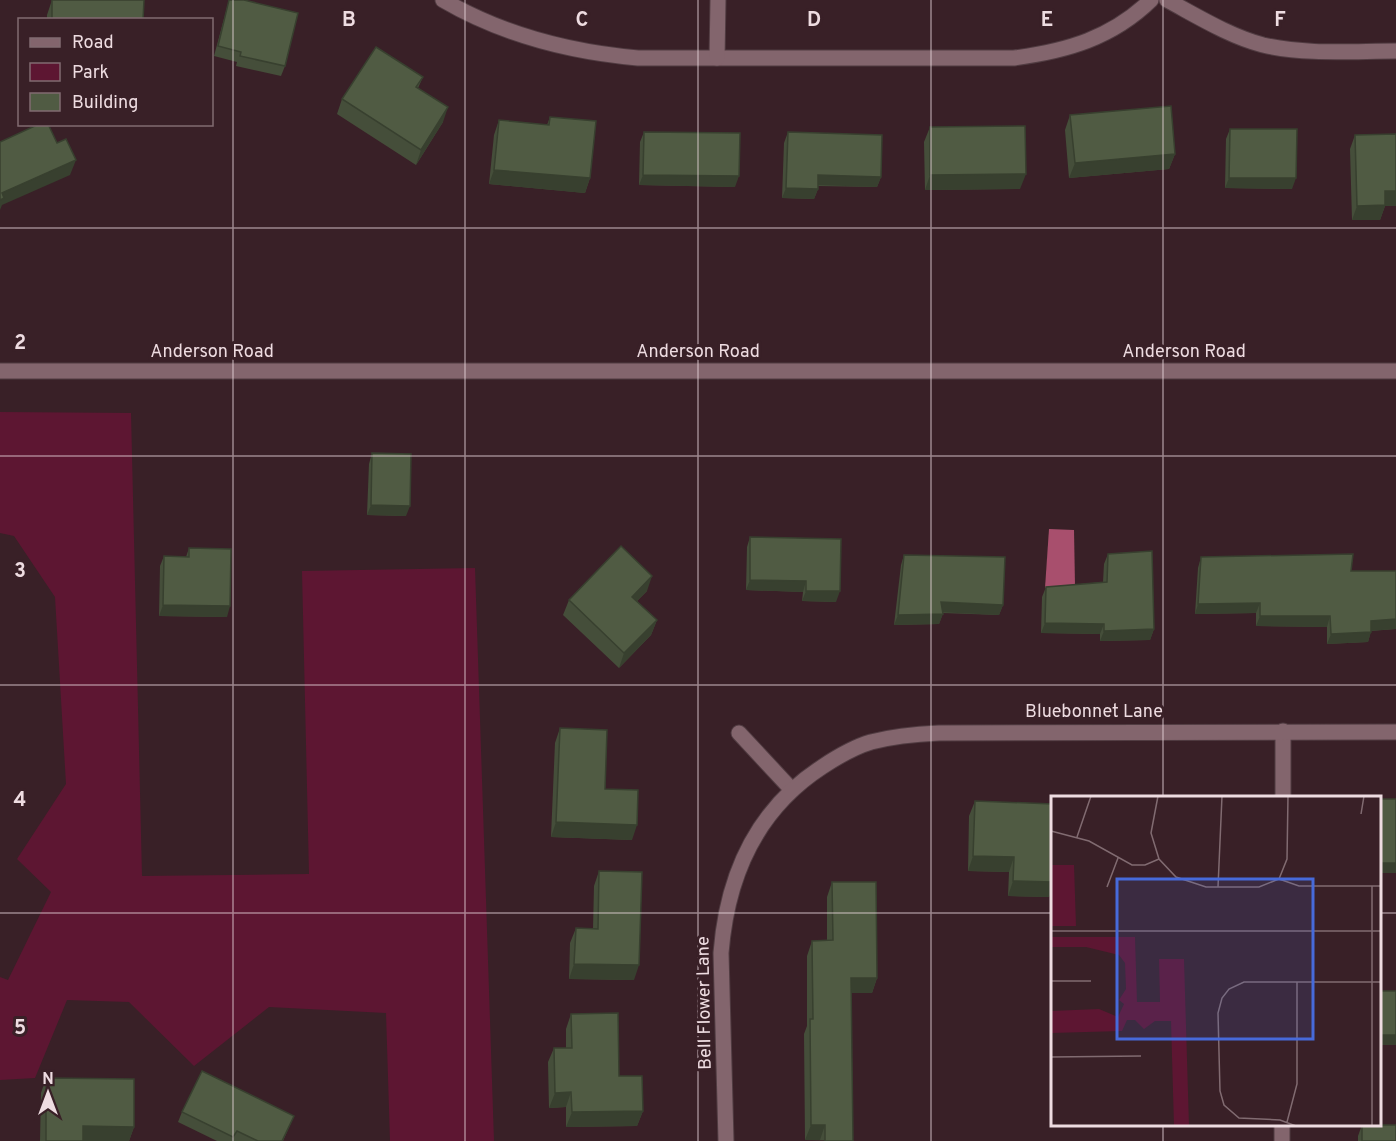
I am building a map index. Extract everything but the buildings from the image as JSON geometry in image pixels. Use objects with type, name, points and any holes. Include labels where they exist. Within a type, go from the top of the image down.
[{"type":"street","points":[[443,0],[489,23],[523,36],[564,48],[638,58],[1024,57],[1052,53],[1083,44],[1117,27],[1139,12],[1151,0]]},
{"type":"street","points":[[717,58],[718,0]]},
{"type":"street","points":[[1167,0],[1237,36],[1262,44],[1299,51],[1396,51]]},
{"type":"street","name":"Anderson Road","points":[[0,371],[1396,371]]},
{"type":"street","points":[[1283,731],[1283,796]]},
{"type":"street","name":"Bluebonnet Lane","points":[[797,785],[833,759],[869,743],[903,735],[1396,732]]},
{"type":"street","points":[[739,733],[797,785]]},
{"type":"street","name":"Bell Flower Lane","points":[[726,1141],[721,953],[723,931],[735,877],[750,843],[769,813],[797,785]]},
{"type":"green space","points":[[0,412],[131,413],[142,876],[309,874],[302,571],[475,568],[494,1141],[390,1141],[386,1013],[269,1007],[194,1066],[129,1002],[67,1000],[35,1078],[0,1080],[0,977],[8,980],[51,892],[17,859],[66,784],[55,597],[14,536],[0,533]]},
{"type":"shaded area","points":[[1049,529],[1074,530],[1075,586],[1045,588]]}]
